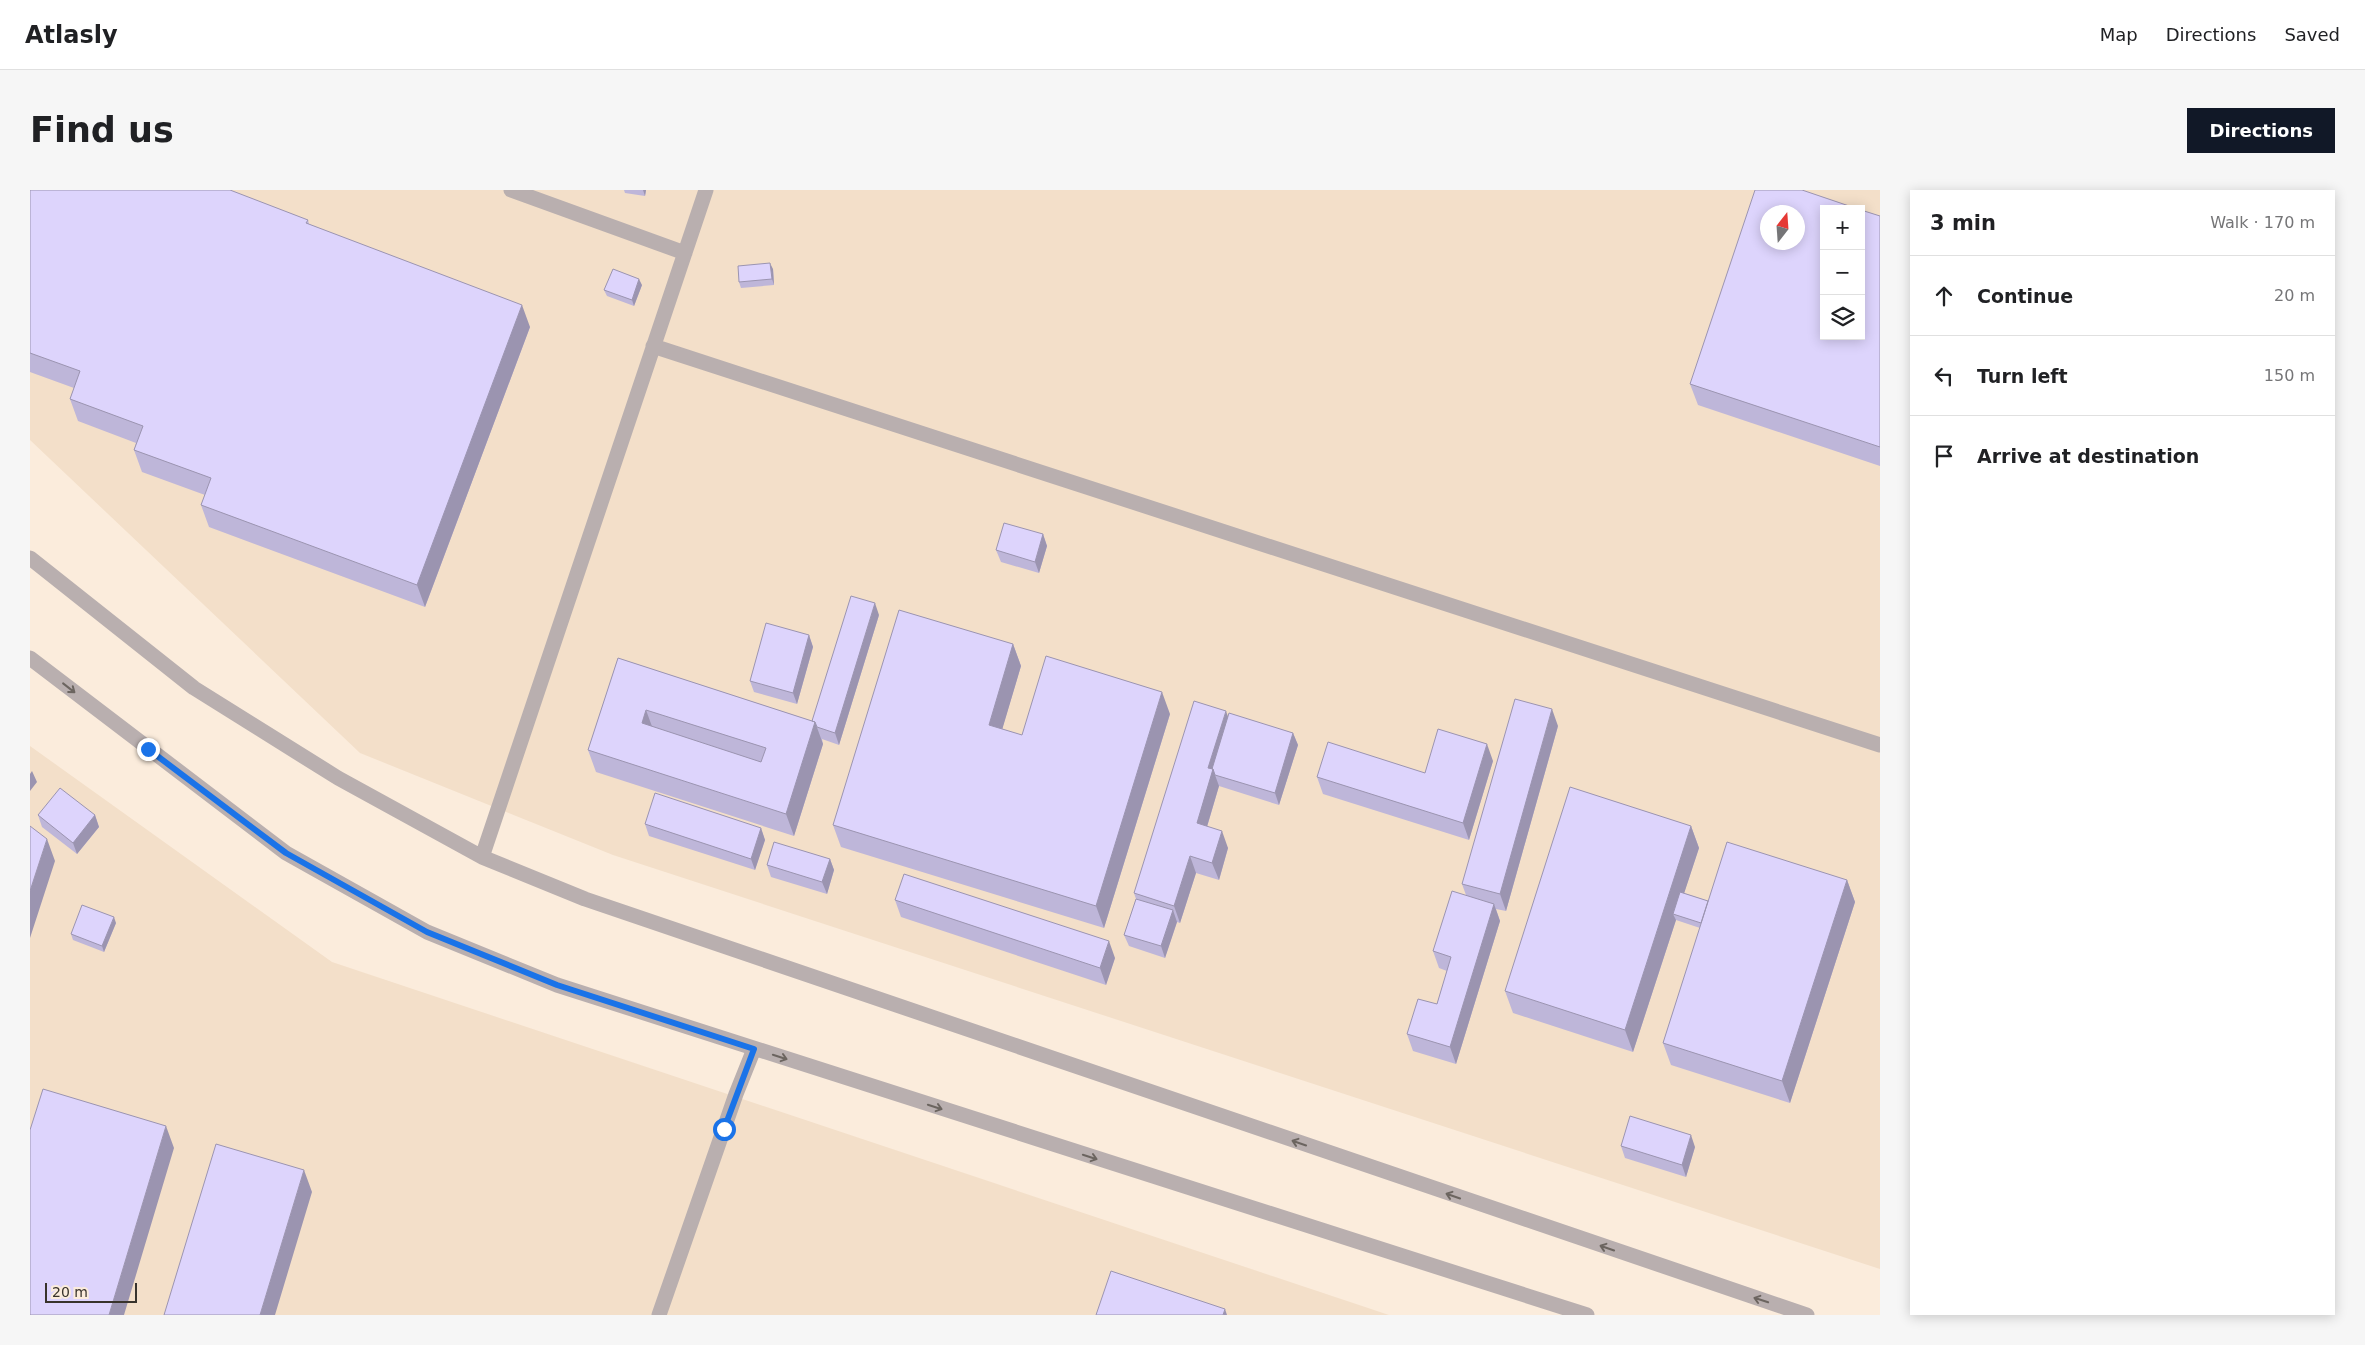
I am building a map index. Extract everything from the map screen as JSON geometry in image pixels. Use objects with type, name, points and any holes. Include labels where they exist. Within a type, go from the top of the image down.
[{"type":"street","points":[[512,190],[685,252]]},
{"type":"street","points":[[482,857],[706,190]]},
{"type":"street","points":[[653,346],[1880,745]]},
{"type":"street","points":[[30,558],[194,688],[338,778],[482,857],[594,903],[1807,1315]]},
{"type":"street","points":[[30,658],[286,853],[427,932],[557,985],[1587,1315]]},
{"type":"street","points":[[658,1315],[736,1094],[754,1049]]},
{"type":"shaded area","points":[[30,190],[1880,190],[1880,1269],[613,855],[360,753],[30,440]]},
{"type":"shaded area","points":[[30,746],[332,962],[1389,1315],[30,1315]]},
{"type":"building","points":[[30,190],[230,190],[308,220],[306,223],[522,305],[417,585],[201,505],[211,478],[134,450],[143,426],[70,399],[80,371],[30,353]]},
{"type":"building","points":[[1755,190],[1802,190],[1846,205],[1820,205],[1820,340],[1865,340],[1865,211],[1880,216],[1880,447],[1690,384]]},
{"type":"building","points":[[770,263],[772,279],[739,282],[738,266]]},
{"type":"building","points":[[613,269],[639,279],[632,300],[604,290]]},
{"type":"building","points":[[1004,523],[1043,534],[1035,562],[996,550]]},
{"type":"building","points":[[851,596],[875,603],[835,733],[817,727],[815,722],[812,721]]},
{"type":"building","points":[[899,610],[1013,644],[989,725],[1022,735],[1046,656],[1162,692],[1096,906],[833,825]]},
{"type":"building","points":[[766,623],[809,635],[793,693],[750,681]]},
{"type":"building","points":[[618,658],[815,722],[786,814],[588,750]],"holes":[[[646,710],[766,748],[761,762],[642,723]]]},
{"type":"building","points":[[1515,699],[1552,709],[1500,894],[1462,884]]},
{"type":"building","points":[[1194,701],[1226,711],[1208,768],[1213,769],[1197,823],[1222,831],[1212,863],[1190,856],[1174,906],[1134,893]]},
{"type":"building","points":[[1229,713],[1293,733],[1275,793],[1215,775],[1212,769]]},
{"type":"building","points":[[1438,729],[1487,744],[1463,823],[1317,777],[1328,742],[1425,773]]},
{"type":"building","points":[[1570,787],[1691,826],[1625,1030],[1505,991]]},
{"type":"building","points":[[60,788],[95,815],[73,843],[38,815]]},
{"type":"building","points":[[655,793],[761,828],[751,859],[645,824]]},
{"type":"building","points":[[30,826],[47,839],[30,891]]},
{"type":"building","points":[[774,842],[830,859],[822,882],[767,865]]},
{"type":"building","points":[[1727,842],[1847,880],[1782,1081],[1663,1043]]},
{"type":"building","points":[[904,874],[1109,941],[1100,968],[895,900]]},
{"type":"building","points":[[1452,891],[1494,904],[1450,1047],[1407,1034],[1418,999],[1437,1004],[1451,957],[1433,951]]},
{"type":"building","points":[[1680,892],[1708,901],[1701,923],[1673,914]]},
{"type":"building","points":[[1136,899],[1173,910],[1161,946],[1124,935]]},
{"type":"building","points":[[82,905],[114,917],[102,946],[71,934]]},
{"type":"building","points":[[43,1089],[166,1126],[109,1315],[30,1315],[30,1130]]},
{"type":"building","points":[[1630,1116],[1691,1135],[1682,1165],[1621,1146]]},
{"type":"building","points":[[216,1144],[304,1170],[260,1315],[164,1315]]},
{"type":"building","points":[[1111,1271],[1225,1309],[1223,1315],[1096,1315]]},
{"type":"route","points":[[148,749],[286,853],[427,932],[557,985],[754,1049],[724,1129]]}]
